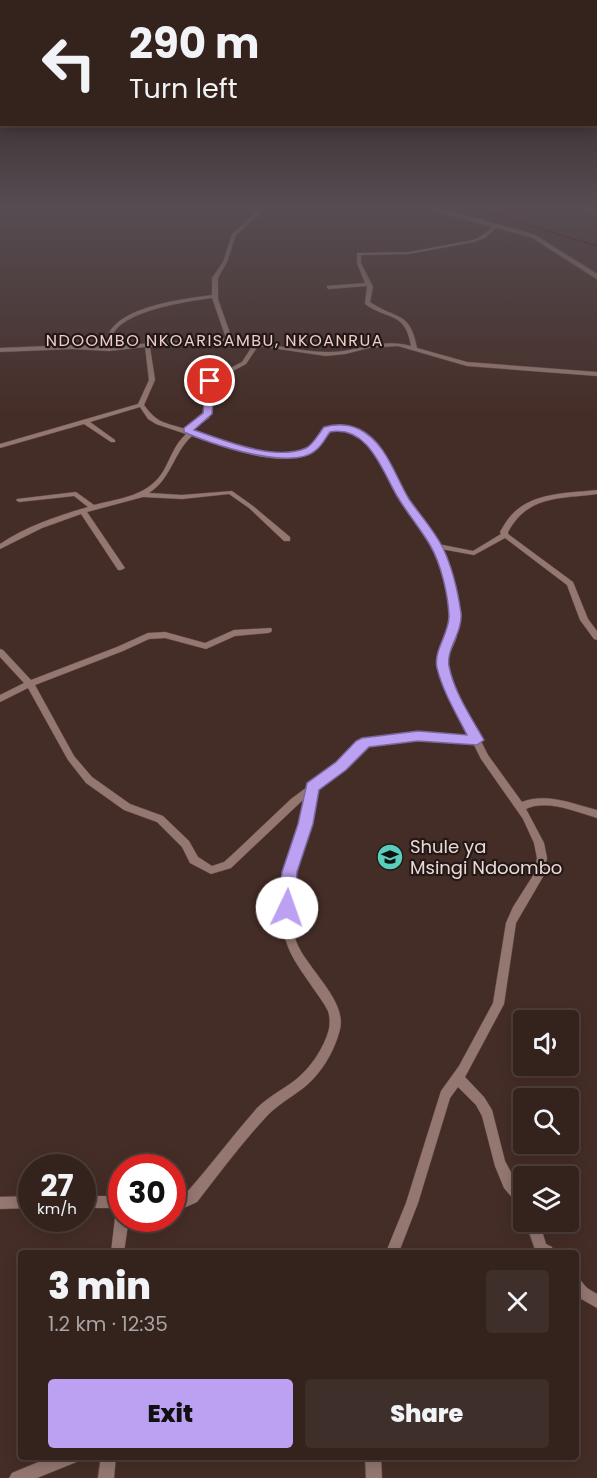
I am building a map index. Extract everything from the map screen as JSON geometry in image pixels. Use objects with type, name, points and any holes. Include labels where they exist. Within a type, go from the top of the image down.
[{"type":"street","points":[[216,276],[215,296],[229,339]]},
{"type":"street","points":[[365,276],[369,285],[367,303],[407,323],[411,329],[414,348]]},
{"type":"street","points":[[328,287],[369,285]]},
{"type":"street","points":[[109,349],[110,335],[126,320],[167,303],[215,296]]},
{"type":"street","points":[[0,350],[72,347],[109,349],[229,339],[326,354],[401,344],[444,359],[467,364],[597,374]]},
{"type":"street","points":[[140,495],[167,473],[180,443],[208,414],[211,380],[244,363],[258,342]]},
{"type":"street","points":[[141,405],[152,380],[147,345]]},
{"type":"street","points":[[141,405],[154,421],[249,452],[290,455],[311,450],[327,429],[339,427],[353,430],[375,448],[388,467],[403,497],[436,546],[446,570],[455,614],[454,630],[443,659],[444,674],[487,762],[521,807],[539,843],[542,858],[539,875],[511,923],[498,1004],[457,1078],[445,1095],[436,1118],[412,1203],[394,1250]]},
{"type":"street","points":[[0,446],[141,405]]},
{"type":"street","points":[[84,421],[113,441]]},
{"type":"street","points":[[0,546],[18,536],[93,508],[140,495],[182,496],[230,492],[287,539]]},
{"type":"street","points":[[505,535],[506,528],[512,520],[533,502],[546,498],[597,492]]},
{"type":"street","points":[[19,500],[76,494],[93,508]]},
{"type":"street","points":[[83,512],[121,568]]},
{"type":"street","points":[[436,546],[474,553],[505,535]]},
{"type":"street","points":[[505,535],[570,584],[581,615],[597,637]]},
{"type":"street","points":[[0,699],[30,684],[148,636],[165,635],[206,646],[234,633],[268,630]]},
{"type":"street","points":[[0,652],[30,684],[71,758],[89,780],[127,807],[160,819],[186,844],[194,860],[204,867],[218,869],[227,865],[312,787],[341,766],[361,745],[367,742],[392,737],[426,736],[477,740]]},
{"type":"street","points":[[186,1201],[192,1197],[262,1112],[275,1099],[307,1078],[334,1030],[335,1014],[292,943],[287,922],[286,893],[289,872],[305,824],[312,787]]},
{"type":"street","points":[[521,807],[534,802],[544,802],[597,814]]},
{"type":"street","points":[[457,1078],[480,1101],[488,1114],[499,1162],[513,1186]]},
{"type":"street","points":[[0,1203],[18,1202]]},
{"type":"street","points":[[117,1250],[120,1232]]},
{"type":"street","points":[[535,1232],[544,1250]]},
{"type":"street","points":[[579,1290],[597,1301]]},
{"type":"street","points":[[17,1478],[64,1460]]},
{"type":"street","points":[[106,1478],[108,1460]]},
{"type":"street","points":[[373,1460],[374,1478]]},
{"type":"place","name":"Shule ya Msingi Ndoombo","points":[[390,857]]},
{"type":"district","name":"NDOOMBO NKOARISAMBU, NKOANRUA","points":[[215,340]]},
{"type":"route","points":[[210,381],[208,414],[206,418],[188,430],[196,434],[249,452],[290,455],[308,452],[316,446],[327,429],[339,427],[357,432],[375,448],[388,467],[410,509],[436,546],[446,570],[455,614],[452,639],[443,659],[444,674],[477,740],[418,736],[392,737],[367,742],[361,745],[341,766],[312,787],[305,824],[289,872],[286,893],[287,908]]}]
